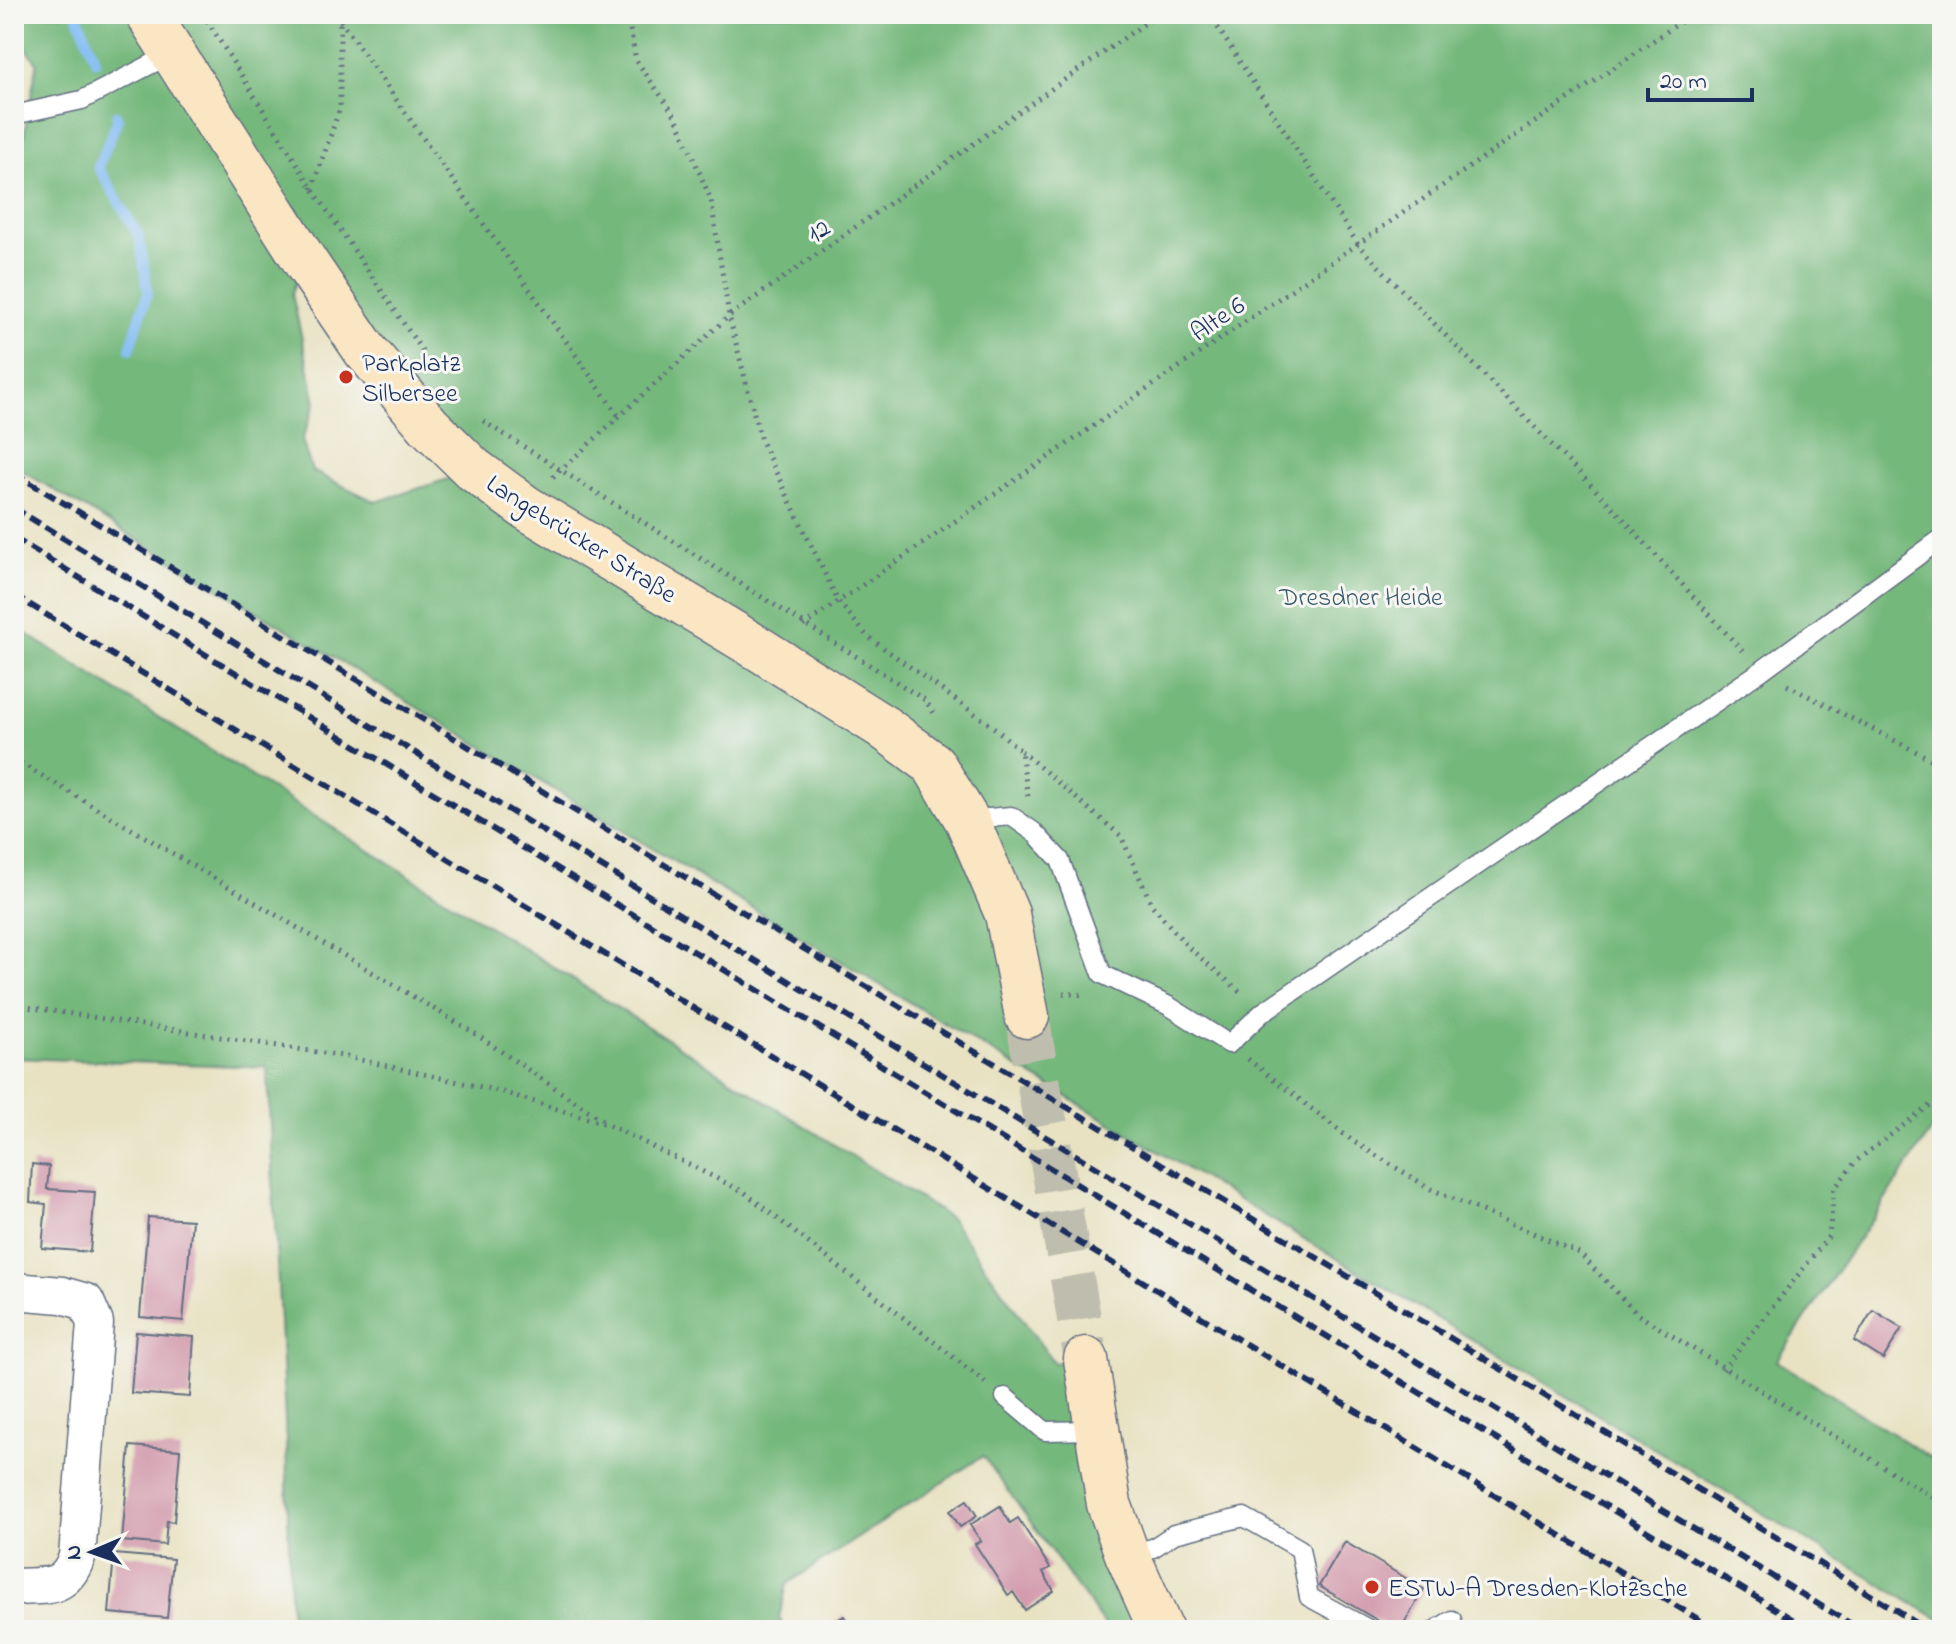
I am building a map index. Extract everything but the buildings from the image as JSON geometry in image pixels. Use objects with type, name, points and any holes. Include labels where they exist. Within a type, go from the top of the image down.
[{"type":"main road","name":"Langebrücker Straße","points":[[148,14],[365,350],[429,426],[473,469],[525,507],[883,727],[933,764],[967,820],[1007,914],[1027,1016]]},
{"type":"main road","points":[[1086,1359],[1109,1504],[1127,1554],[1161,1630]]},
{"type":"street","points":[[14,1291],[62,1295],[86,1302],[95,1323],[77,1557],[70,1575],[54,1584],[14,1587]]},
{"type":"lane","points":[[14,115],[82,100],[173,53]]},
{"type":"lane","points":[[967,820],[1011,816],[1034,832],[1060,860],[1102,974],[1169,1006],[1229,1044],[1263,1012],[1761,671],[1942,538]]},
{"type":"lane","points":[[1005,1397],[1045,1431],[1096,1430]]},
{"type":"lane","points":[[1127,1554],[1153,1548],[1174,1534],[1244,1517],[1300,1549],[1309,1597],[1370,1630]]},
{"type":"lane","points":[[1435,1630],[1452,1620]]},
{"type":"path","points":[[203,14],[312,188],[433,367]]},
{"type":"path","points":[[287,231],[312,188],[340,108],[338,14]]},
{"type":"path","points":[[627,14],[636,60],[676,117],[711,200],[729,316],[761,441],[838,601],[867,636],[996,729],[1121,836],[1152,905],[1188,947],[1263,1012]]},
{"type":"path","name":"12","points":[[525,507],[560,469],[620,418],[729,316],[1158,14]]},
{"type":"path","points":[[1209,14],[1359,246],[1617,512],[1761,671],[1942,765]]},
{"type":"path","name":"Alte 6","points":[[761,650],[803,626],[1692,14]]},
{"type":"path","points":[[340,22],[620,418]]},
{"type":"path","points":[[471,414],[803,626],[925,700],[943,724]]},
{"type":"path","points":[[1021,751],[1034,832]]},
{"type":"path","points":[[14,759],[471,1031],[609,1125],[744,1192],[1005,1397]]},
{"type":"path","points":[[14,1005],[343,1056],[499,1091],[609,1125]]},
{"type":"path","points":[[1229,1044],[1354,1142],[1431,1189],[1579,1253],[1637,1314],[1942,1503]]},
{"type":"path","points":[[1723,1370],[1829,1236],[1834,1189],[1856,1161],[1942,1096]]},
{"type":"green space","name":"Dresdner Heide","points":[[14,14],[1942,14],[1942,1133],[1933,1128],[1777,1361],[1942,1465],[1942,1621],[14,466],[14,191],[37,63],[14,31]],"holes":[[[301,265],[467,473],[376,502],[312,471],[302,440],[316,402],[292,294]]]},
{"type":"green space","points":[[14,626],[950,1218],[1054,1363],[1079,1360],[1156,1630],[1108,1630],[983,1456],[787,1584],[779,1618],[786,1630],[291,1630],[286,1440],[267,1067],[14,1058]]},
{"type":"waterway","points":[[77,14],[96,61]]},
{"type":"waterway","points":[[116,115],[118,119],[98,167],[139,236],[148,292],[130,349]]},
{"type":"tunnel","points":[[1027,1016],[1086,1359]]},
{"type":"railway","points":[[14,473],[1452,1339],[1928,1630]]},
{"type":"railway","points":[[14,508],[1861,1630]]},
{"type":"railway","points":[[14,538],[1810,1630]]},
{"type":"railway","points":[[14,595],[1716,1630]]},
{"type":"place","name":"Parkplatz Silbersee","points":[[346,377]]},
{"type":"place","name":"ESTW-A Dresden-Klotzsche","points":[[1372,1587]]}]
